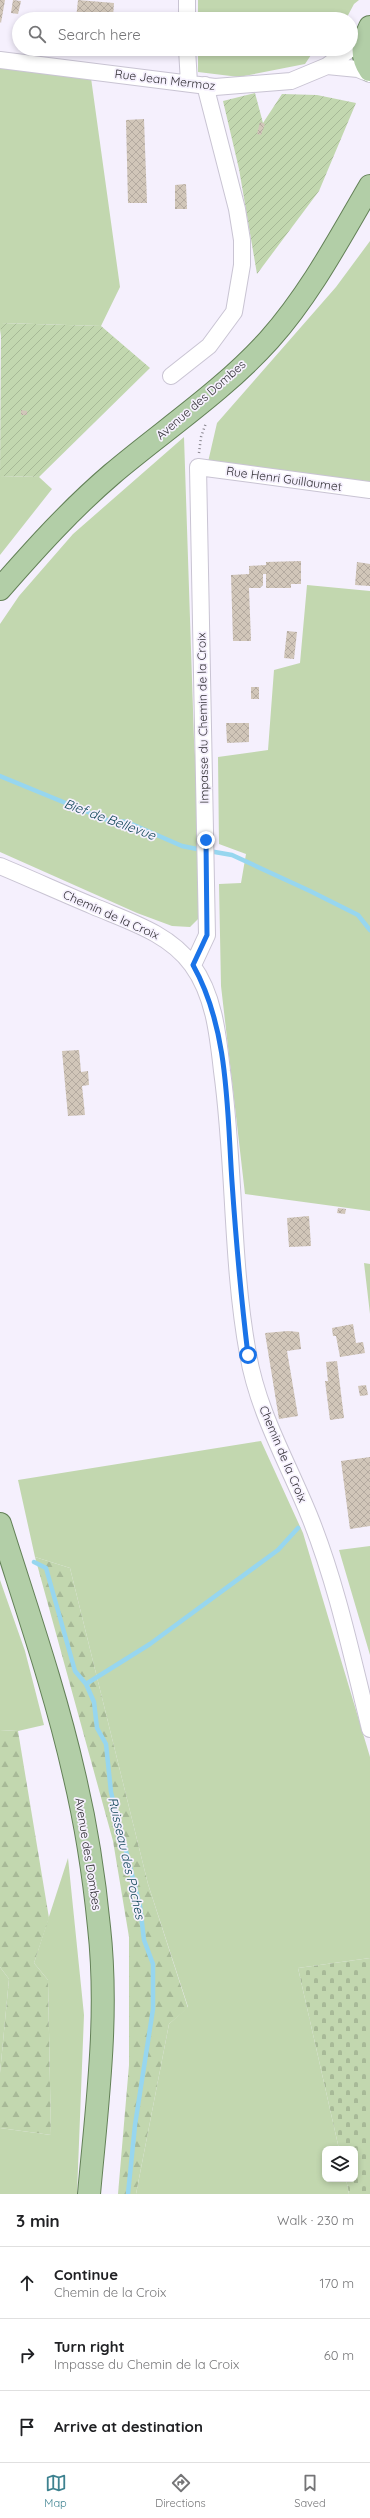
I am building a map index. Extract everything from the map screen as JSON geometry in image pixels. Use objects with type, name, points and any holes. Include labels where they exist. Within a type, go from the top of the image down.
[{"type":"main road","points":[[359,40],[370,70]]},
{"type":"main road","name":"Avenue des Dombes","points":[[0,589],[46,536],[111,475],[214,391],[269,340],[320,272],[370,186]]},
{"type":"main road","name":"Avenue des Dombes","points":[[0,1524],[74,1773],[90,1857],[99,1928],[102,2003],[101,2054],[89,2194]]},
{"type":"street","points":[[187,0],[187,12]]},
{"type":"street","points":[[187,56],[189,83]]},
{"type":"street","name":"Rue Jean Mermoz","points":[[0,60],[223,86],[291,81],[327,66],[339,56]]},
{"type":"street","name":"Rue Jean Mermoz","points":[[327,66],[358,69],[370,74]]},
{"type":"street","points":[[171,376],[209,346],[234,312],[242,265],[242,240],[237,209],[205,85]]},
{"type":"street","name":"Rue Henri Guillaumet","points":[[198,467],[370,490]]},
{"type":"street","name":"Impasse du Chemin de la Croix","points":[[193,965],[207,935],[207,863],[198,467]]},
{"type":"street","name":"Chemin de la Croix","points":[[0,866],[158,934],[181,952],[193,965],[204,986],[217,1030],[228,1110],[240,1282],[248,1355],[264,1415],[309,1514],[333,1580],[370,1729]]},
{"type":"path","points":[[198,467],[201,437],[208,418]]},
{"type":"green space","points":[[198,0],[359,0],[354,4],[350,12],[198,12]]},
{"type":"green space","points":[[198,56],[310,56],[305,64],[239,77],[198,72]]},
{"type":"green space","points":[[0,65],[91,78],[120,287],[101,326],[2,323],[0,336]]},
{"type":"green space","points":[[255,93],[263,123],[282,94],[317,95],[356,103],[319,191],[257,274],[239,169],[223,101]]},
{"type":"green space","points":[[370,241],[370,484],[208,462],[217,423],[336,287]]},
{"type":"green space","points":[[1,323],[101,326],[150,368],[39,477],[0,476]]},
{"type":"green space","points":[[184,437],[194,740],[203,878],[201,916],[190,927],[172,926],[137,913],[0,852],[0,624],[19,596],[73,534]]},
{"type":"green space","points":[[0,476],[39,477],[52,489],[0,555]]},
{"type":"green space","points":[[307,585],[370,591],[370,1211],[245,1194],[221,986],[219,884],[241,883],[246,854],[219,844],[218,757],[268,750],[274,670],[300,663]]},
{"type":"green space","points":[[364,1263],[370,1264],[370,1314]]},
{"type":"green space","points":[[261,1441],[303,1533],[370,1757],[370,1958],[298,1968],[338,2146],[322,2146],[322,2182],[347,2182],[349,2194],[136,2194],[169,2024],[188,2007],[148,1884],[70,1568],[35,1557],[18,1480]]},
{"type":"green space","points":[[370,1546],[370,1655],[339,1550]]},
{"type":"green space","points":[[35,1557],[70,1568],[148,1884],[188,2008],[169,2024],[136,2194],[118,2194],[129,2065],[129,1937],[113,1841]]},
{"type":"green space","points":[[0,1580],[25,1651],[44,1725],[18,1731],[0,1730]]},
{"type":"green space","points":[[0,1730],[18,1731],[49,1918],[34,1963],[48,1980],[51,2135],[0,2128],[0,2073],[9,1979],[0,1967]]},
{"type":"green space","points":[[68,1858],[84,2015],[77,2194],[0,2194],[0,2128],[51,2135],[48,1980],[34,1963]]},
{"type":"green space","points":[[370,1958],[370,2194],[349,2194],[347,2182],[358,2182],[358,2146],[338,2146],[298,1968]]},
{"type":"green space","points":[[0,1967],[9,1979],[0,2073]]},
{"type":"building","points":[[0,0],[5,0],[1,23],[0,22]]},
{"type":"building","points":[[13,0],[21,1],[18,12],[11,13]]},
{"type":"building","points":[[78,0],[114,3],[113,12],[77,12]]},
{"type":"building","points":[[144,119],[147,203],[128,203],[126,120]]},
{"type":"building","points":[[260,122],[265,124],[261,135],[257,134]]},
{"type":"building","points":[[186,184],[187,209],[175,209],[175,185]]},
{"type":"building","points":[[21,410],[27,411],[27,415],[21,415]]},
{"type":"building","points":[[301,561],[301,584],[291,584],[291,588],[266,588],[266,574],[263,574],[263,585],[260,588],[249,588],[251,641],[233,641],[231,575],[249,574],[249,566],[266,565],[266,562]]},
{"type":"building","points":[[357,562],[370,564],[370,586],[355,585]]},
{"type":"building","points":[[287,631],[297,632],[294,659],[284,658]]},
{"type":"building","points":[[251,687],[259,687],[259,699],[251,699]]},
{"type":"building","points":[[226,723],[249,723],[249,742],[227,743]]},
{"type":"building","points":[[79,1050],[81,1072],[88,1071],[89,1085],[82,1086],[85,1115],[68,1116],[62,1051]]},
{"type":"building","points":[[338,1208],[346,1209],[345,1214],[337,1213]]},
{"type":"building","points":[[309,1216],[311,1246],[289,1247],[287,1218]]},
{"type":"building","points":[[353,1324],[356,1343],[363,1342],[365,1353],[340,1357],[336,1336],[333,1336],[332,1328]]},
{"type":"building","points":[[288,1331],[299,1332],[301,1349],[287,1351],[298,1416],[279,1419],[265,1333]]},
{"type":"building","points":[[337,1361],[344,1418],[330,1420],[325,1381],[328,1381],[326,1362]]},
{"type":"building","points":[[366,1385],[368,1395],[360,1396],[358,1386]]},
{"type":"building","points":[[370,1457],[370,1526],[350,1529],[341,1461]]},
{"type":"waterway","name":"Bief de Bellevue","points":[[0,776],[107,820],[127,822],[182,846],[202,850]]},
{"type":"waterway","name":"Bief de Bellevue","points":[[209,851],[232,855],[310,891],[358,915],[370,930]]},
{"type":"waterway","points":[[86,1684],[150,1644],[278,1550],[298,1528]]},
{"type":"waterway","name":"Ruisseau des Poches","points":[[34,1562],[46,1568],[75,1671],[86,1684],[94,1702],[97,1728],[106,1744],[111,1792],[140,1906],[144,1940],[153,1964],[153,2009],[135,2125],[128,2194]]},
{"type":"route","points":[[206,840],[207,935],[193,965],[204,986],[217,1030],[228,1110],[240,1282],[248,1355]]}]
